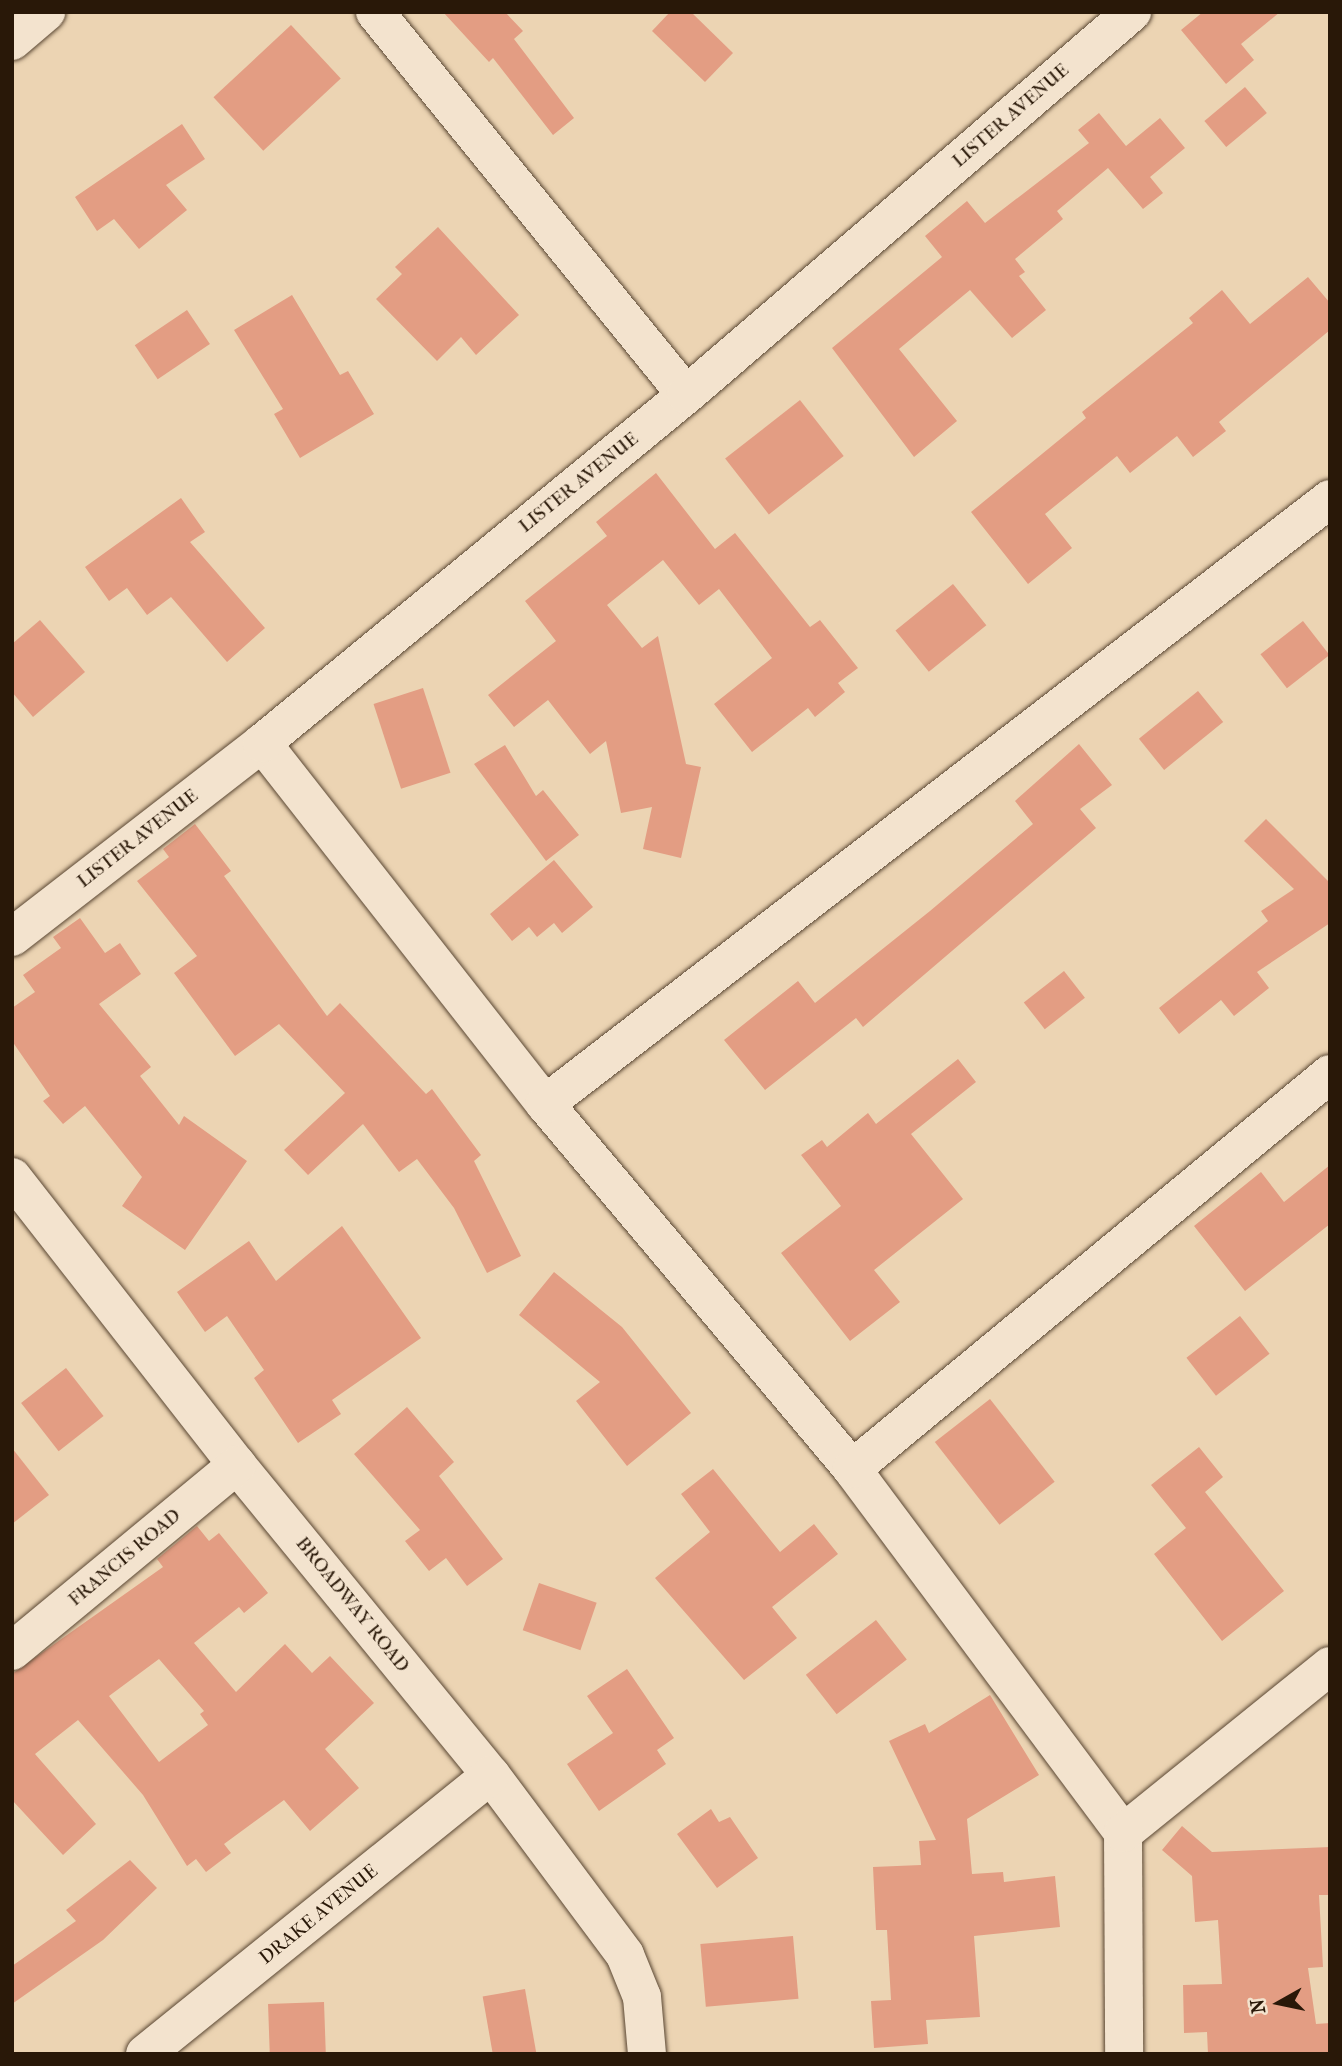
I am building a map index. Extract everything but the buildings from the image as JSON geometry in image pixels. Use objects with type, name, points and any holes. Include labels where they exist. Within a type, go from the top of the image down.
[{"type":"street","points":[[12,41],[46,12]]},
{"type":"street","points":[[375,12],[686,395]]},
{"type":"street","name":"LISTER AVENUE","points":[[12,937],[262,743],[686,395],[1132,12]]},
{"type":"street","points":[[545,1104],[1330,499]]},
{"type":"street","points":[[262,743],[545,1104],[852,1469],[1123,1833],[1124,2054]]},
{"type":"street","points":[[852,1469],[1330,1074]]},
{"type":"street","name":"BROADWAY ROAD","points":[[12,1177],[237,1465],[491,1775],[636,1975],[647,2054]]},
{"type":"street","name":"FRANCIS ROAD","points":[[12,1651],[237,1465]]},
{"type":"street","points":[[1123,1833],[1330,1666]]},
{"type":"street","name":"DRAKE AVENUE","points":[[145,2054],[184,2043],[491,1775]]}]
